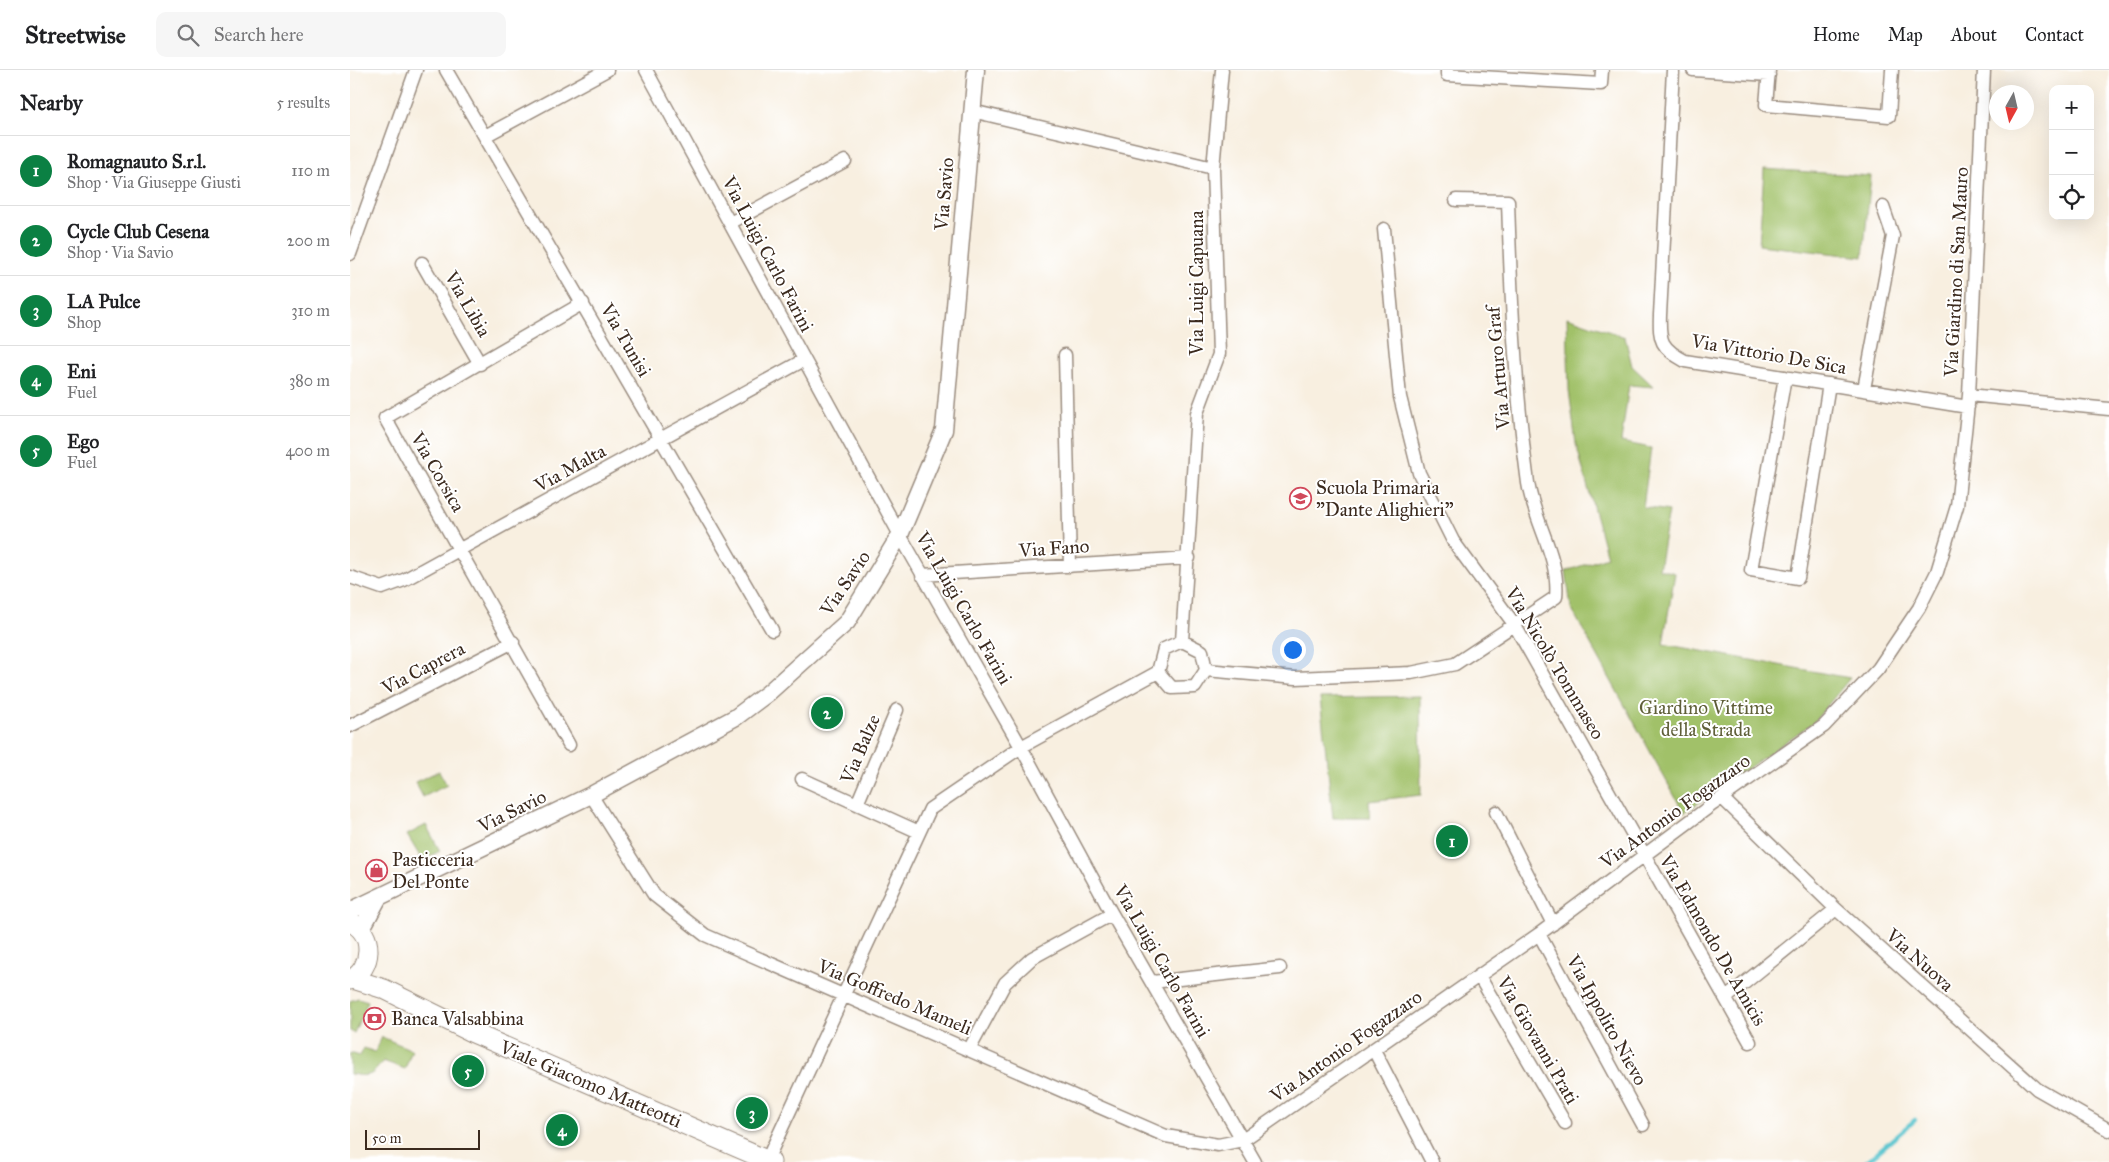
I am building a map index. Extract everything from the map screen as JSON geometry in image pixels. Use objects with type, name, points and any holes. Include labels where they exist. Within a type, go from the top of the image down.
[{"type":"main road","points":[[356,926],[384,989]]},
{"type":"main road","points":[[352,980],[365,965],[368,950]]},
{"type":"main road","name":"Viale Giacomo Matteotti","points":[[352,980],[384,989],[471,1032],[769,1161]]},
{"type":"street","points":[[350,254],[416,70]]},
{"type":"street","name":"Via Tunisi","points":[[446,70],[772,630]]},
{"type":"street","points":[[486,136],[607,70]]},
{"type":"street","name":"Via Luigi Carlo Farini","points":[[646,70],[922,575],[1021,746],[1112,914],[1255,1162]]},
{"type":"street","name":"Via Savio","points":[[350,911],[591,795],[736,717],[768,693],[847,622],[900,535],[944,430],[976,70]]},
{"type":"street","name":"Via Luigi Capuana","points":[[1182,641],[1189,558],[1197,413],[1219,354],[1213,168],[1222,70]]},
{"type":"street","points":[[1447,70],[1447,75],[1601,84],[1602,70]]},
{"type":"street","name":"Via Vittorio De Sica","points":[[1673,70],[1660,315],[1662,344],[1671,353],[1685,361],[1864,389],[1969,401]]},
{"type":"street","points":[[1693,70],[1769,73],[1766,105],[1890,116],[1892,70]]},
{"type":"street","name":"Via Giardino di San Mauro","points":[[1984,70],[1969,401],[2109,410]]},
{"type":"street","points":[[972,111],[1213,168]]},
{"type":"street","points":[[730,223],[845,161]]},
{"type":"street","name":"Via Arturo Graf","points":[[1456,200],[1508,201],[1513,343],[1528,486],[1558,578],[1556,597],[1514,624]]},
{"type":"street","points":[[1864,389],[1893,236],[1883,207]]},
{"type":"street","name":"Via Nicolò Tommaseo","points":[[1384,228],[1400,398],[1419,473],[1453,541],[1514,624],[1644,856]]},
{"type":"street","name":"Via Libia","points":[[422,263],[480,364]]},
{"type":"street","name":"Via Corsica","points":[[569,744],[385,418],[583,303]]},
{"type":"street","points":[[1064,355],[1070,566]]},
{"type":"street","name":"Via Malta","points":[[350,577],[382,588],[404,580],[804,360]]},
{"type":"street","points":[[1785,377],[1751,570],[1798,578],[1829,384]]},
{"type":"street","name":"Via Antonio Fogazzaro","points":[[1243,1140],[1539,934],[1722,798],[1824,726],[1878,669],[1920,608],[1937,572],[1957,506],[1969,401]]},
{"type":"street","name":"Via Fano","points":[[922,575],[1189,558]]},
{"type":"street","points":[[1206,670],[1296,678],[1411,674],[1455,664],[1514,624]]},
{"type":"street","points":[[769,1161],[842,995],[930,809],[1021,746],[1158,672],[1164,649],[1182,641],[1202,651],[1206,670],[1195,686],[1172,688],[1158,672]]},
{"type":"street","name":"Via Caprera","points":[[350,726],[513,642]]},
{"type":"street","name":"Via Balze","points":[[857,804],[898,710]]},
{"type":"street","points":[[802,779],[919,832]]},
{"type":"street","name":"Via Goffredo Mameli","points":[[591,795],[654,894],[705,935],[1166,1136],[1218,1145],[1243,1140]]},
{"type":"street","name":"Via Nuova","points":[[1722,798],[1836,910],[2037,1089],[2109,1130]]},
{"type":"street","points":[[1496,812],[1553,924]]},
{"type":"street","name":"Via Edmondo De Amicis","points":[[1644,856],[1750,1042]]},
{"type":"street","points":[[356,926],[379,897]]},
{"type":"street","points":[[1726,998],[1836,910]]},
{"type":"street","points":[[969,1050],[1004,983],[1032,958],[1112,914]]},
{"type":"street","name":"Via Ippolito Nievo","points":[[1539,934],[1643,1125]]},
{"type":"street","points":[[1152,982],[1280,968]]},
{"type":"street","name":"Via Giovanni Prati","points":[[1479,976],[1565,1123]]},
{"type":"street","points":[[1374,1050],[1432,1162]]},
{"type":"green space","points":[[1764,169],[1871,176],[1863,257],[1759,245]]},
{"type":"green space","name":"Giardino Vittime della Strada","points":[[1567,317],[1625,337],[1632,366],[1654,387],[1629,385],[1621,442],[1651,448],[1643,507],[1669,511],[1659,569],[1675,573],[1663,644],[1850,678],[1814,722],[1684,813],[1571,608],[1566,571],[1607,557],[1576,444],[1569,390]]},
{"type":"green space","points":[[1420,696],[1421,795],[1369,801],[1370,818],[1333,818],[1320,698]]},
{"type":"green space","points":[[439,771],[447,785],[423,797],[415,782]]},
{"type":"green space","points":[[426,825],[440,851],[422,860],[407,835]]},
{"type":"green space","points":[[358,998],[368,1001],[354,1033],[350,1031],[350,1001]]},
{"type":"green space","points":[[382,1037],[412,1050],[405,1069],[383,1061],[370,1075],[350,1074],[350,1053],[360,1056],[364,1048],[375,1052]]},
{"type":"waterway","points":[[1866,1162],[1915,1120]]},
{"type":"place","name":"Scuola Primaria \"Dante Alighieri\"","points":[[1300,498]]},
{"type":"place","name":"Cycle Club Cesena","points":[[827,713]]},
{"type":"place","name":"Romagnauto S.r.l.","points":[[1452,841]]},
{"type":"place","name":"Pasticceria Del Ponte","points":[[376,870]]},
{"type":"place","name":"Banca Valsabbina","points":[[375,1018]]},
{"type":"place","name":"Ego","points":[[468,1071]]},
{"type":"place","name":"LA Pulce","points":[[752,1113]]},
{"type":"place","name":"Eni","points":[[562,1130]]}]
